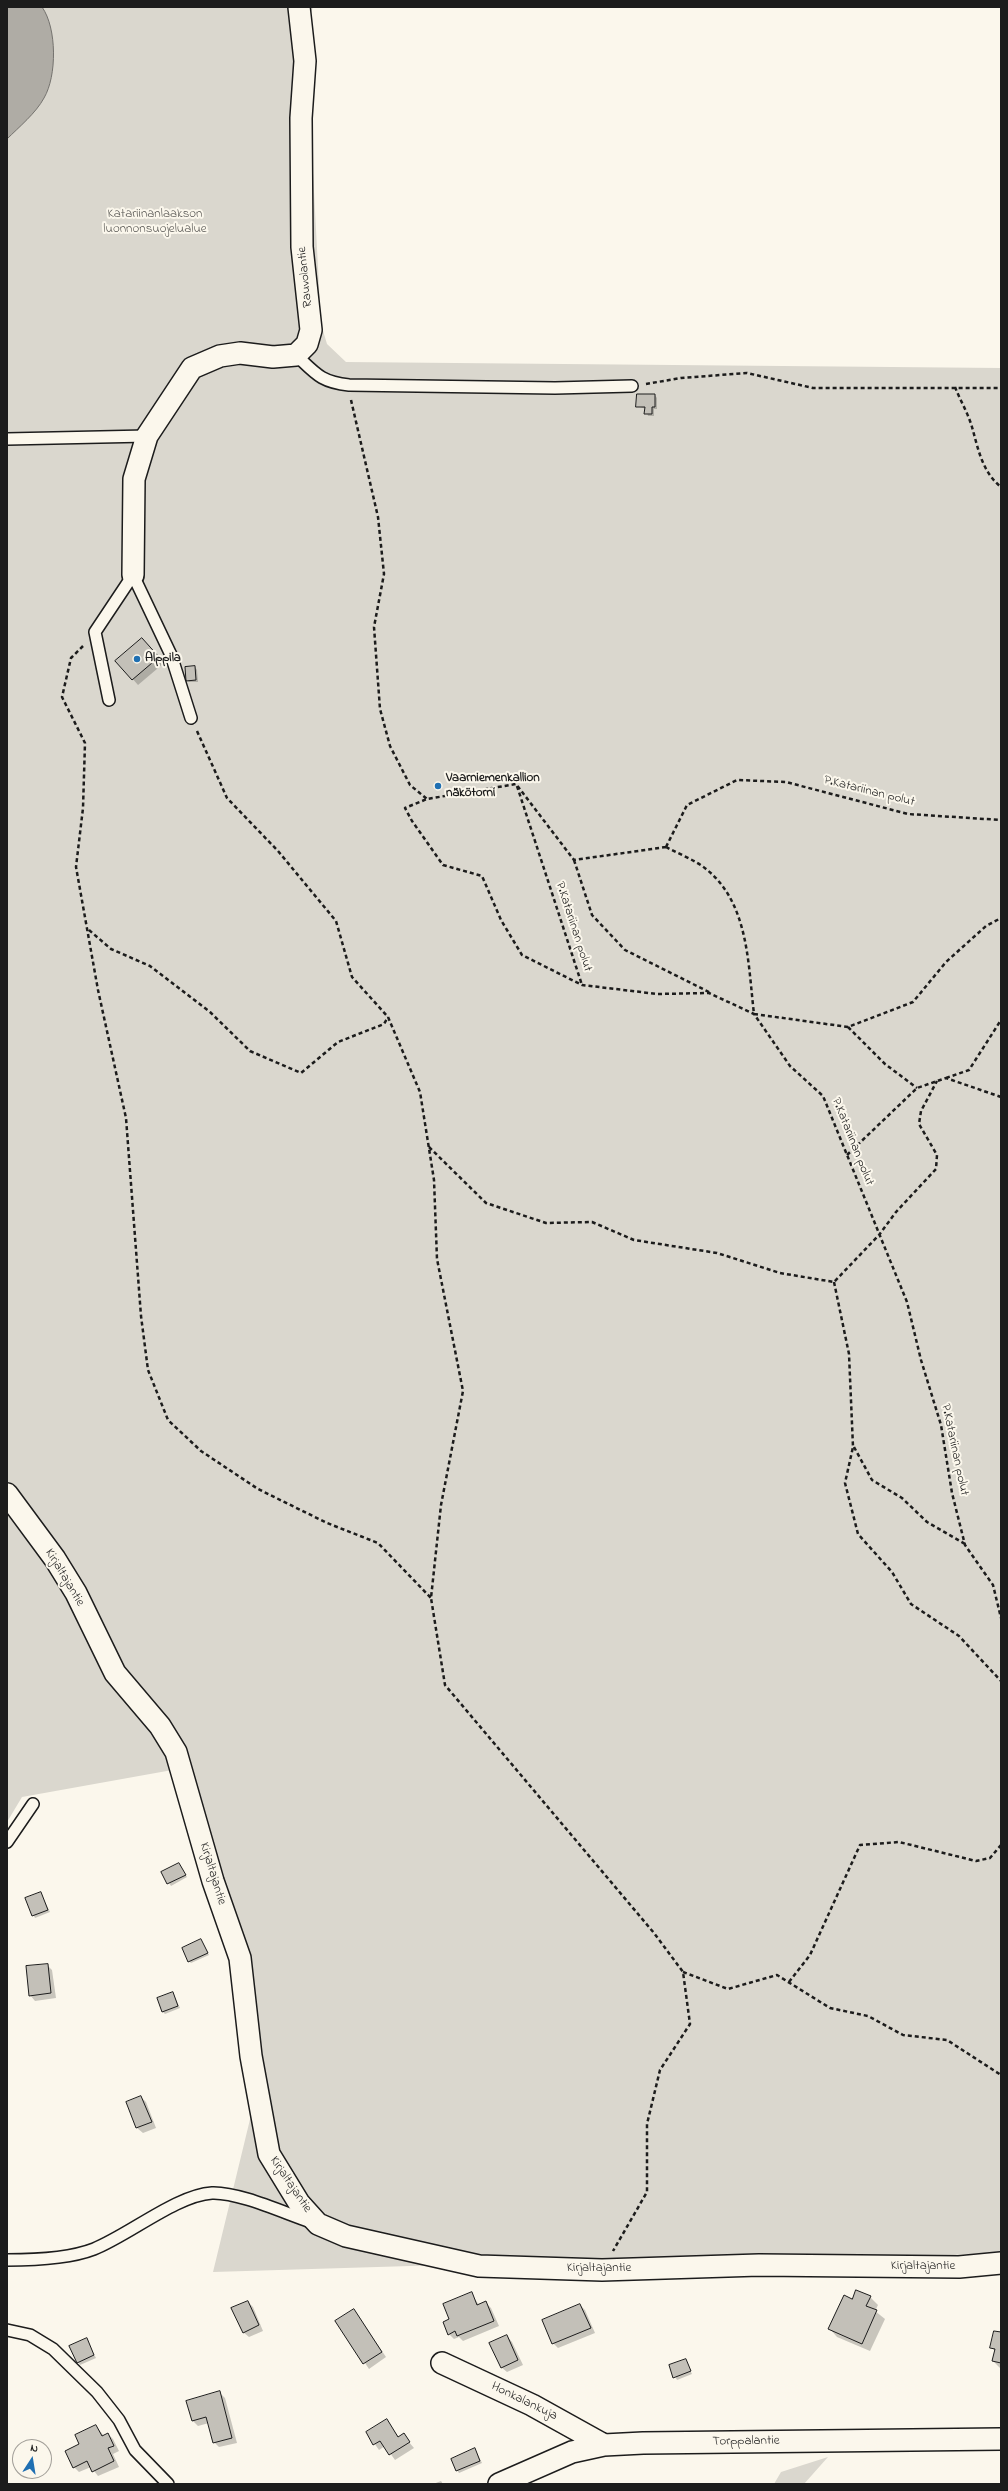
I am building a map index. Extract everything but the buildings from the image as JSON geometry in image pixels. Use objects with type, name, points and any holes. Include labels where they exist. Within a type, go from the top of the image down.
[{"type":"street","name":"Rauvolantie","points":[[296,355],[306,344],[311,330],[302,247],[301,118],[305,61],[299,7]]},
{"type":"street","points":[[133,575],[134,479],[148,436],[192,368],[220,356],[240,352],[273,356],[296,355]]},
{"type":"street","name":"Kirjaltajantie","points":[[7,1494],[55,1558],[76,1593],[115,1673],[160,1726],[176,1752],[213,1881],[240,1958],[251,2056],[269,2154],[299,2203],[318,2224],[346,2236],[479,2266],[602,2270],[759,2265],[959,2267],[1001,2263]]},
{"type":"street","name":"Honkalankuja","points":[[442,2363],[532,2405],[604,2445]]},
{"type":"street","name":"Torppalantie","points":[[499,2484],[572,2452],[604,2445],[643,2443],[1001,2439]]},
{"type":"lane","points":[[296,355],[314,372],[330,383],[539,388],[632,386]]},
{"type":"lane","points":[[7,439],[148,436]]},
{"type":"lane","points":[[108,700],[95,632],[133,575]]},
{"type":"lane","points":[[133,575],[171,655],[191,718]]},
{"type":"lane","points":[[7,1842],[33,1804]]},
{"type":"lane","points":[[10,2257],[58,2256],[93,2250],[190,2199],[212,2193],[234,2195],[318,2224]]},
{"type":"lane","points":[[7,2330],[30,2335],[53,2349],[98,2392],[119,2420],[135,2450],[168,2484]]},
{"type":"path","points":[[632,386],[681,378],[747,373],[813,388],[1001,388]]},
{"type":"path","points":[[955,387],[972,426],[975,443],[987,471],[1001,487]]},
{"type":"path","points":[[353,414],[378,517],[384,574],[374,627],[380,709],[390,746],[410,785],[427,799]]},
{"type":"path","points":[[95,632],[71,658],[62,697],[85,742],[82,808],[76,867],[89,930],[98,990],[126,1118],[141,1316],[148,1370],[168,1420],[201,1451],[258,1490],[327,1523],[378,1543],[431,1598]]},
{"type":"path","points":[[191,718],[227,798],[278,851],[336,921],[352,977],[388,1017],[420,1092],[434,1180],[437,1259],[463,1391],[441,1505],[431,1598],[445,1685],[654,1933],[683,1972],[690,2024],[660,2070],[647,2124],[647,2192],[602,2270]]},
{"type":"path","name":"P.Katariinan polut","points":[[666,847],[687,805],[737,780],[786,782],[908,814],[1001,820]]},
{"type":"path","points":[[582,985],[522,955],[501,920],[482,876],[443,865],[412,821],[405,808],[427,799],[516,784],[574,860],[592,915],[625,950],[709,992]]},
{"type":"path","name":"P.Katariinan polut","points":[[516,784],[582,985],[657,994],[709,992],[754,1014],[790,1066],[823,1096],[907,1302],[921,1360],[941,1425],[952,1493],[965,1545],[993,1585],[1001,1618]]},
{"type":"path","points":[[574,860],[666,847],[706,869],[729,893],[743,930],[754,1014],[848,1027],[913,1002],[946,962],[986,926],[1001,918]]},
{"type":"path","points":[[89,930],[111,949],[150,966],[210,1012],[250,1051],[300,1073],[338,1042],[384,1024],[388,1017]]},
{"type":"path","points":[[847,1155],[917,1088],[969,1070],[1001,1020]]},
{"type":"path","points":[[848,1027],[885,1064],[917,1088]]},
{"type":"path","points":[[946,1078],[1001,1097]]},
{"type":"path","points":[[834,1282],[879,1235],[896,1212],[936,1169],[937,1155],[919,1124],[921,1111],[937,1081]]},
{"type":"path","points":[[429,1147],[486,1203],[546,1224],[592,1222],[634,1240],[717,1253],[780,1273],[834,1282]]},
{"type":"path","points":[[834,1282],[849,1354],[853,1446],[845,1483],[858,1534],[892,1572],[910,1604],[959,1636],[1000,1679]]},
{"type":"path","points":[[853,1446],[872,1480],[902,1498],[927,1522],[965,1545]]},
{"type":"path","points":[[1000,1679],[1001,1673]]},
{"type":"path","points":[[789,1982],[810,1955],[860,1845],[899,1842],[976,1861],[990,1858],[1001,1845]]},
{"type":"path","points":[[683,1972],[728,1989],[777,1975],[830,2008],[868,2016],[903,2036],[947,2040],[1001,2075]]},
{"type":"green space","name":"Katariinanlaakson luonnonsuojelualue","points":[[7,7],[313,7],[310,16],[309,35],[315,86],[310,116],[321,324],[327,344],[346,362],[1001,368],[1001,2252],[954,2255],[739,2256],[213,2272],[261,2074],[189,1767],[22,1797],[7,1822]]},
{"type":"green space","points":[[828,2457],[804,2484],[774,2484],[781,2472]]},
{"type":"shaded area","points":[[7,7],[42,7],[47,16],[50,27],[54,52],[48,89],[41,104],[7,139]]},
{"type":"place","name":"Alppila","points":[[137,659]]},
{"type":"place","name":"Vaarniemenkallion näkötorni","points":[[438,786]]}]
